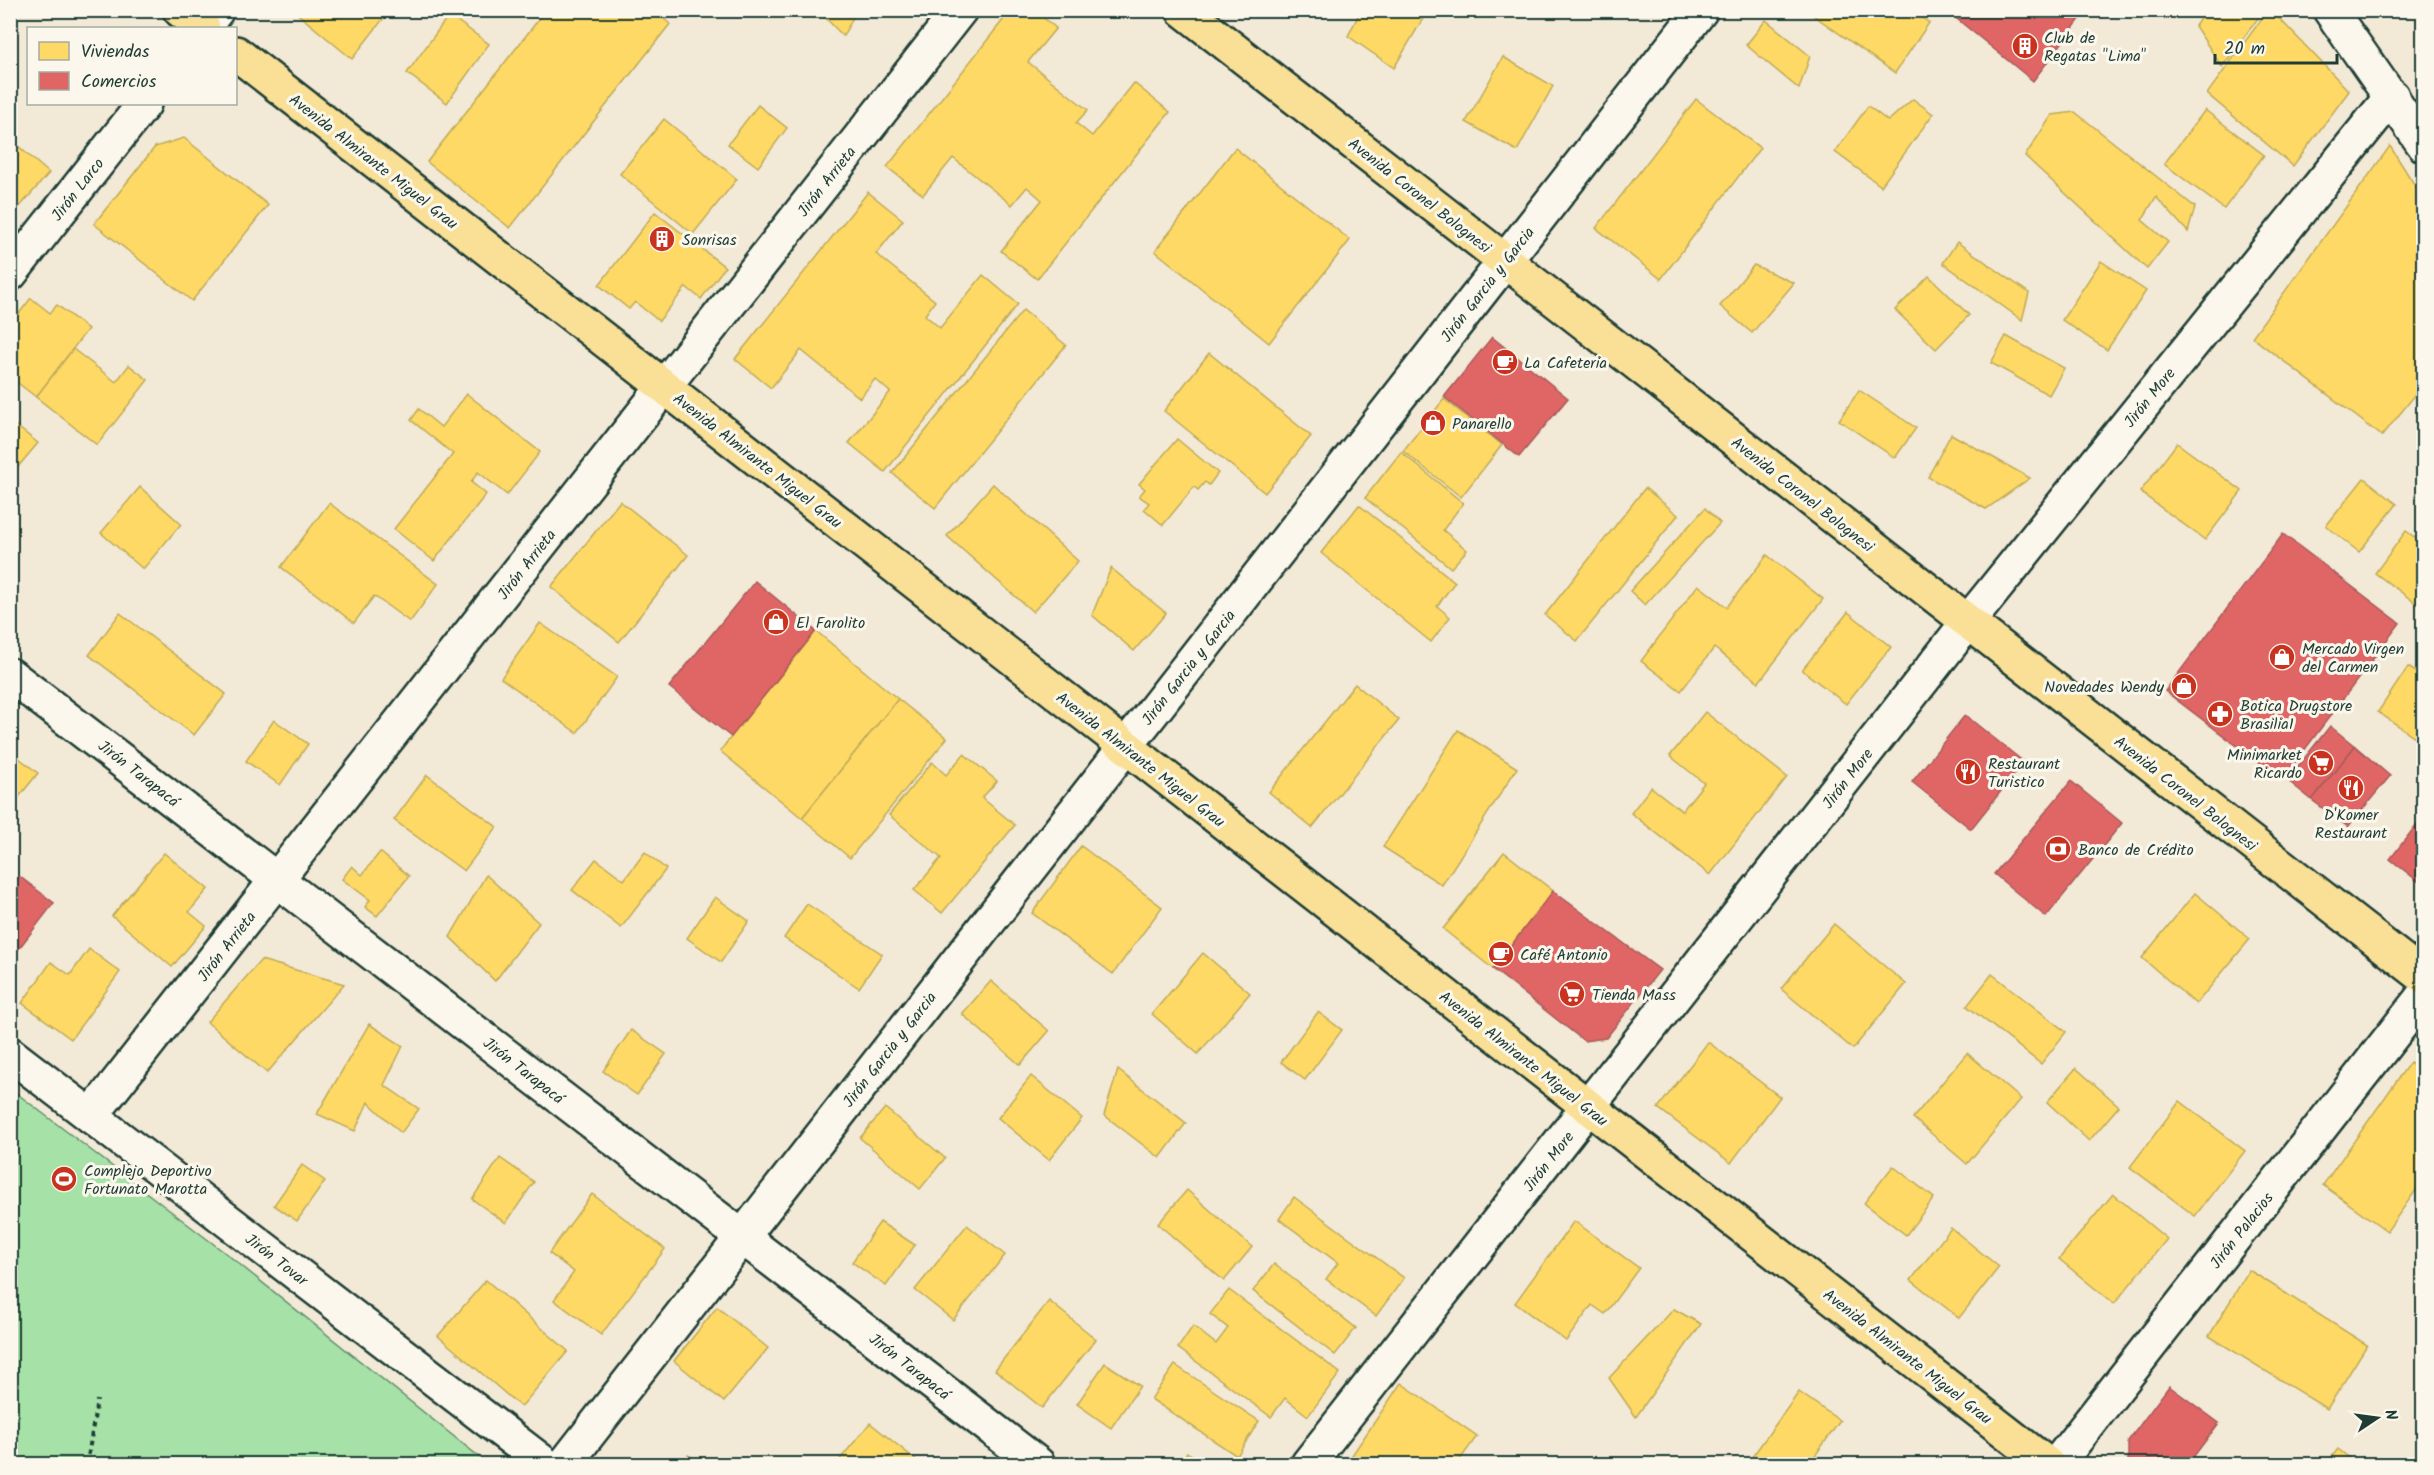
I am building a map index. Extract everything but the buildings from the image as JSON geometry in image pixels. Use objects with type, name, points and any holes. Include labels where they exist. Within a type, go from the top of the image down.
[{"type":"main road","points":[[180,10],[202,27]]},
{"type":"main road","name":"Avenida Coronel Bolognesi","points":[[1183,10],[2424,977]]},
{"type":"main road","name":"Avenida Almirante Miguel Grau","points":[[237,54],[2047,1464]]},
{"type":"street","points":[[204,27],[217,10]]},
{"type":"street","name":"Jirón Arrieta","points":[[91,1116],[960,10]]},
{"type":"street","name":"Jirón Garcia y Garcia","points":[[564,1464],[1701,10]]},
{"type":"street","points":[[2330,10],[2424,145]]},
{"type":"street","name":"Jirón More","points":[[1308,1464],[1968,622],[2392,96]]},
{"type":"street","name":"Jirón Larco","points":[[10,274],[143,105]]},
{"type":"street","name":"Jirón Tarapacá","points":[[10,675],[1038,1464]]},
{"type":"street","name":"Jirón Palacios","points":[[2057,1464],[2424,995]]},
{"type":"street","name":"Jirón Tovar","points":[[10,1054],[545,1464]]},
{"type":"path","points":[[87,1464],[97,1400]]},
{"type":"green space","points":[[11,1089],[228,1255],[488,1464],[11,1464]]},
{"type":"place","name":"Club de Regatas \"Lima\"","points":[[2025,46]]},
{"type":"place","name":"Sonrisas","points":[[662,239]]},
{"type":"place","name":"La Cafeteria","points":[[1505,362]]},
{"type":"place","name":"Panarello","points":[[1433,423]]},
{"type":"place","name":"El Farolito","points":[[776,622]]},
{"type":"place","name":"Mercado Virgen del Carmen","points":[[2282,657]]},
{"type":"place","name":"Novedades Wendy","points":[[2184,686]]},
{"type":"place","name":"Botica Drugstore Brasilia1","points":[[2220,714]]},
{"type":"place","name":"Minimarket Ricardo","points":[[2321,763]]},
{"type":"place","name":"Restaurant Turistico","points":[[1968,772]]},
{"type":"place","name":"D'Komer Restaurant","points":[[2351,788]]},
{"type":"place","name":"Banco de Crédito","points":[[2058,849]]},
{"type":"place","name":"Café Antonio","points":[[1501,954]]},
{"type":"place","name":"Tienda Mass","points":[[1572,994]]},
{"type":"place","name":"Complejo Deportivo Fortunato Marotta","points":[[64,1179]]}]
